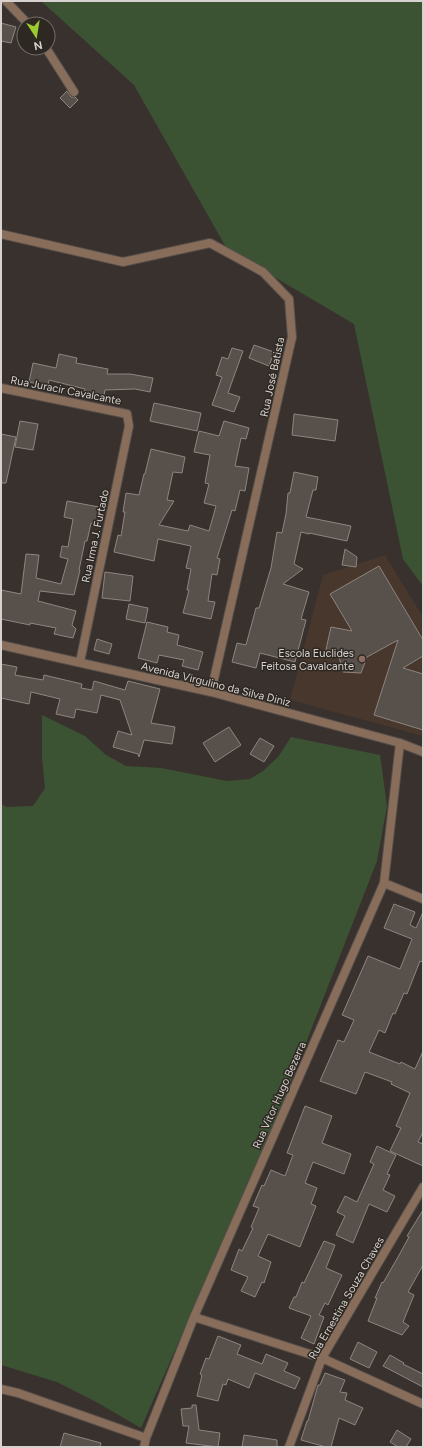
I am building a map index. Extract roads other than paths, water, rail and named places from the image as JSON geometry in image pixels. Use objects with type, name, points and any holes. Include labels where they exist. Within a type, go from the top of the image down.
[{"type":"street","points":[[6,1],[20,16]]},
{"type":"street","points":[[51,56],[74,92]]},
{"type":"street","name":"Rua José Batista","points":[[1,234],[122,262],[210,243],[263,272],[289,299],[292,337],[211,692]]},
{"type":"street","name":"Rua Juracir Cavalcante","points":[[1,388],[127,414]]},
{"type":"street","name":"Rua Irma J. Furtado","points":[[80,662],[129,426],[127,414]]},
{"type":"street","name":"Avenida Virgulino da Silva Diniz","points":[[1,645],[211,692],[400,743],[423,752]]},
{"type":"street","name":"Rua Vitor Hugo Bezerra","points":[[144,1447],[146,1438],[194,1316],[384,883],[400,743]]},
{"type":"street","points":[[384,883],[423,899]]},
{"type":"street","name":"Rua Ernestina Souza Chaves","points":[[289,1447],[322,1358],[423,1187]]},
{"type":"street","points":[[194,1316],[322,1358],[423,1404]]},
{"type":"street","points":[[1,1389],[146,1438]]},
{"type":"place","name":"Escola Euclides Feitosa Cavalcante","points":[[362,659]]}]
